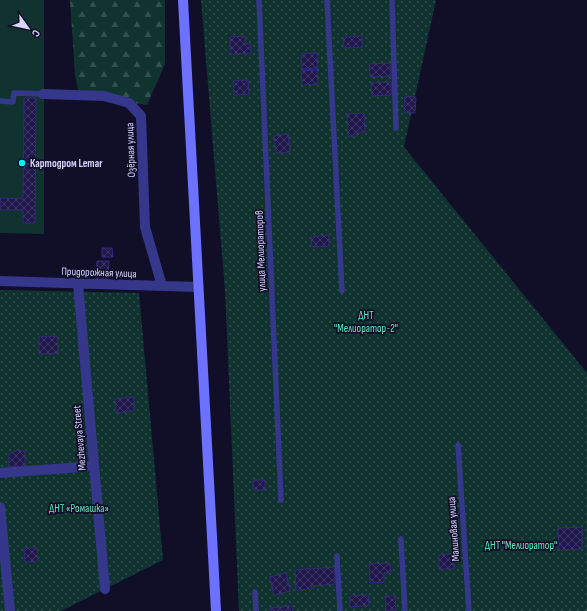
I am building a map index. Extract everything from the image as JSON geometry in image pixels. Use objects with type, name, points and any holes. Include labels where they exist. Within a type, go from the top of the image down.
[{"type":"main road","points":[[183,0],[216,611]]},
{"type":"street","name":"Озёрная улица","points":[[43,94],[104,96],[129,103],[141,116],[145,227],[162,286]]},
{"type":"street","name":"Придорожная улица","points":[[0,281],[198,287]]},
{"type":"street","name":"Mezhevaya Street","points":[[78,284],[105,589]]},
{"type":"street","points":[[0,473],[94,466]]},
{"type":"street","points":[[0,507],[2,560],[10,611]]},
{"type":"lane","name":"улица Мелиораторов","points":[[260,0],[281,500]]},
{"type":"lane","points":[[327,0],[342,291]]},
{"type":"lane","points":[[392,0],[396,128]]},
{"type":"lane","points":[[0,101],[13,102],[14,93],[43,94]]},
{"type":"lane","name":"Малиновая улица","points":[[458,445],[469,611]]},
{"type":"lane","points":[[400,539],[405,611]]},
{"type":"lane","points":[[337,556],[340,611]]},
{"type":"lane","points":[[256,592],[256,611]]},
{"type":"green space","name":"Картодром Lemar","points":[[0,0],[44,0],[44,234],[0,233]]},
{"type":"green space","points":[[70,0],[165,0],[165,64],[147,105],[79,95],[75,75]]},
{"type":"green space","name":"ДНТ \"Мелиоратор-2\"","points":[[201,0],[436,0],[404,147],[587,373],[587,611],[239,611],[225,290]]},
{"type":"green space","name":"ДНТ «Ромашка»","points":[[0,290],[139,293],[163,560],[61,611],[0,611]]},
{"type":"building","points":[[245,36],[245,44],[250,44],[251,53],[231,54],[230,37]]},
{"type":"building","points":[[362,36],[362,47],[344,48],[343,37]]},
{"type":"building","points":[[317,53],[317,68],[302,69],[301,54]]},
{"type":"building","points":[[390,63],[391,76],[370,77],[369,64]]},
{"type":"building","points":[[317,70],[318,84],[302,85],[301,71]]},
{"type":"building","points":[[248,80],[249,94],[234,95],[233,81]]},
{"type":"building","points":[[391,82],[391,95],[372,96],[371,83]]},
{"type":"building","points":[[405,96],[416,97],[415,113],[404,112]]},
{"type":"building","points":[[24,98],[36,98],[35,223],[23,223],[23,210],[0,210],[0,198],[23,199]]},
{"type":"building","points":[[364,113],[365,132],[356,132],[356,136],[348,136],[347,114]]},
{"type":"building","points":[[288,134],[290,152],[276,153],[274,136]]},
{"type":"building","points":[[329,235],[329,246],[312,247],[311,237]]},
{"type":"building","points":[[102,248],[112,248],[113,257],[102,257]]},
{"type":"building","points":[[97,261],[109,261],[108,280],[96,280]]},
{"type":"building","points":[[57,336],[58,353],[39,354],[39,337]]},
{"type":"building","points":[[134,397],[134,411],[116,413],[115,399]]},
{"type":"building","points":[[19,450],[25,452],[25,466],[9,467],[9,454]]},
{"type":"building","points":[[253,480],[265,480],[265,490],[253,490]]},
{"type":"building","points":[[582,527],[582,549],[559,550],[558,528]]},
{"type":"building","points":[[24,548],[37,548],[38,561],[25,562]]},
{"type":"building","points":[[454,554],[454,569],[439,569],[439,555]]},
{"type":"building","points":[[390,563],[391,573],[384,573],[384,582],[370,583],[369,564]]},
{"type":"building","points":[[334,567],[335,584],[311,586],[312,589],[296,590],[295,570]]},
{"type":"building","points":[[286,573],[290,591],[274,595],[270,577]]},
{"type":"building","points":[[368,595],[369,605],[350,607],[350,596]]},
{"type":"building","points":[[385,596],[395,596],[396,611],[386,611]]},
{"type":"building","points":[[292,606],[293,611],[270,611],[270,608]]},
{"type":"place","name":"Картодром Lemar","points":[[22,163]]},
{"type":"park label","name":"ДНТ \"Мелиоратор\"","points":[[521,545]]}]
